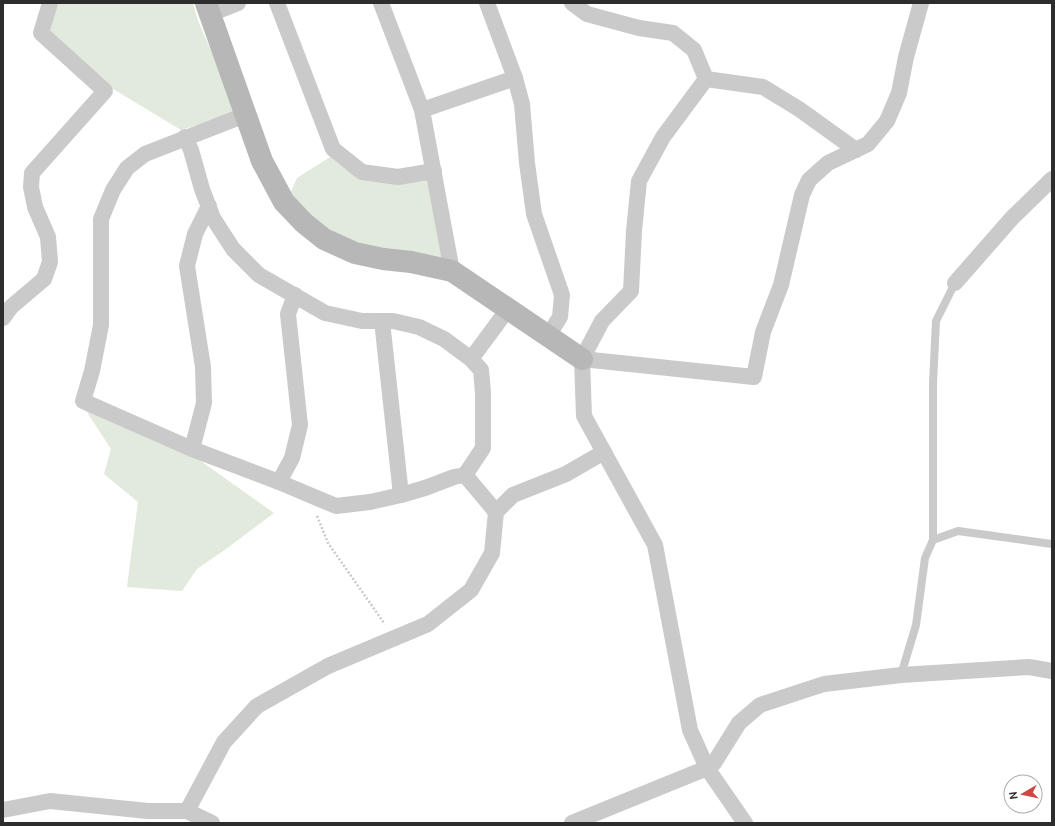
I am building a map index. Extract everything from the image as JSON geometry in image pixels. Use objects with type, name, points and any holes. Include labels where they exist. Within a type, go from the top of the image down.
[{"type":"street","points":[[3,318],[11,307],[44,279],[50,262],[48,237],[34,200],[31,187],[32,173],[104,91],[41,34],[50,3]]},
{"type":"street","points":[[238,3],[208,8],[245,115],[262,161],[284,202],[324,239],[355,253],[383,259],[411,262],[452,271],[582,360],[754,377],[763,332],[780,285],[802,195],[809,180],[828,163],[868,144],[887,121],[899,93],[906,57],[921,3]]},
{"type":"street","points":[[277,3],[333,150],[362,172],[398,177],[434,171]]},
{"type":"street","points":[[381,3],[422,110],[452,271]]},
{"type":"street","points":[[488,3],[515,78],[522,104],[527,163],[534,214],[562,295],[560,317],[548,336]]},
{"type":"street","points":[[572,3],[587,14],[639,28],[674,33],[694,50],[706,78]]},
{"type":"street","points":[[422,110],[515,78]]},
{"type":"street","points":[[706,78],[763,87],[799,109],[856,150]]},
{"type":"street","points":[[706,78],[663,137],[640,181],[634,231],[631,291],[602,321],[582,360],[584,416],[604,452],[608,463],[655,545],[690,730],[707,768],[745,823]]},
{"type":"street","points":[[185,137],[191,150],[213,218],[229,243],[258,275],[324,312],[362,321],[393,321],[419,327],[444,339],[471,359],[481,370],[484,393],[483,448],[465,475],[454,477],[401,495],[370,502],[336,506],[279,482],[192,449],[83,401],[92,371],[101,325],[100,219],[113,190],[127,168],[145,154],[185,137],[245,115]]},
{"type":"street","points":[[955,282],[1012,218],[1052,179]]},
{"type":"street","points":[[192,449],[204,403],[203,367],[187,266],[195,234],[209,206]]},
{"type":"street","points":[[279,482],[292,458],[300,425],[288,314],[295,295]]},
{"type":"street","points":[[471,359],[508,309]]},
{"type":"street","points":[[382,321],[401,495]]},
{"type":"street","points":[[187,812],[224,742],[257,706],[328,666],[428,624],[471,590],[492,553],[496,512],[513,495],[566,474],[604,452]]},
{"type":"street","points":[[465,475],[496,512]]},
{"type":"street","points":[[572,823],[707,768],[714,763],[739,723],[760,704],[824,684],[902,675],[1029,667],[1052,671]]},
{"type":"street","points":[[3,810],[50,802],[148,811],[187,812],[212,823]]},
{"type":"lane","points":[[902,675],[916,625],[925,558],[933,540],[933,383],[936,321],[955,282]]},
{"type":"lane","points":[[933,540],[958,531],[1052,544]]},
{"type":"path","points":[[309,494],[328,543],[374,607],[394,639]]},
{"type":"shaded area","points":[[57,3],[193,3],[198,21],[238,112],[181,130],[110,87],[47,31]]},
{"type":"shaded area","points":[[330,157],[359,179],[430,178],[447,259],[385,251],[328,233],[288,198],[297,178]]},
{"type":"shaded area","points":[[83,406],[191,454],[274,513],[197,569],[182,591],[127,587],[138,502],[104,474],[111,449]]}]
